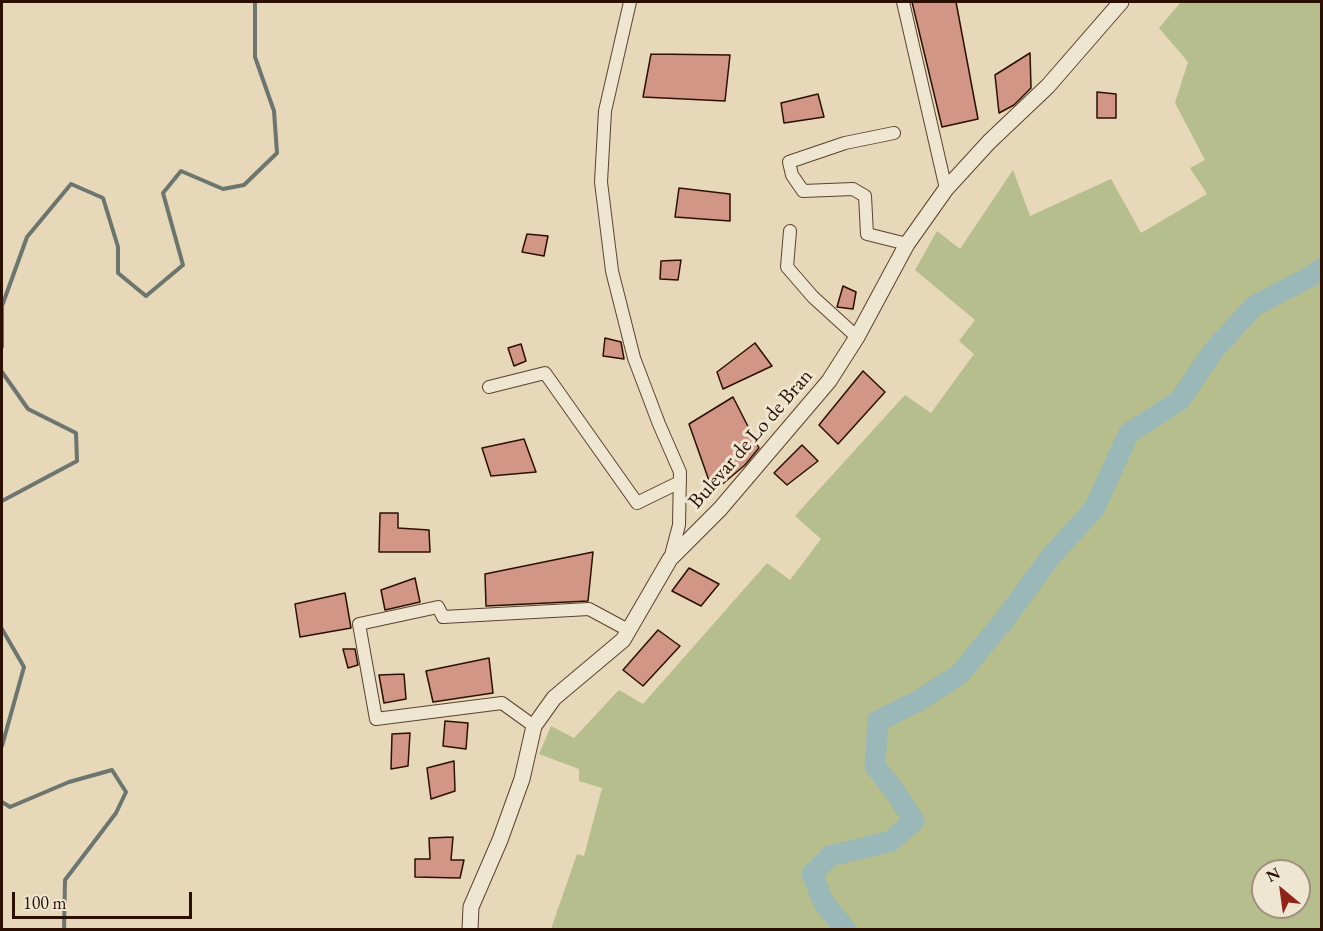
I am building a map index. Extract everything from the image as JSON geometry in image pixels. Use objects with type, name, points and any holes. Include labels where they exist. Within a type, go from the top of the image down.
[{"type":"street","points":[[630,2],[605,111],[601,182],[612,271],[634,358],[680,472],[679,525],[670,559]]},
{"type":"street","points":[[903,2],[946,189]]},
{"type":"street","name":"Bulevar de Lo de Bran","points":[[470,930],[471,907],[500,840],[522,778],[534,726],[554,698],[623,640],[670,559],[720,509],[830,381],[857,338],[907,244],[946,189],[989,142],[1048,86],[1121,2]]},
{"type":"street","points":[[894,133],[844,143],[789,162],[792,175],[803,191],[853,189],[865,196],[867,234],[907,244]]},
{"type":"street","points":[[790,231],[787,267],[813,297],[857,338]]},
{"type":"street","points":[[489,387],[545,373],[638,503],[680,482]]},
{"type":"street","points":[[534,726],[502,703],[376,718],[359,624],[438,607],[443,616],[589,609],[628,630]]},
{"type":"green space","points":[[1181,2],[1321,2],[1321,929],[551,929],[577,854],[584,856],[602,788],[579,781],[579,769],[539,754],[551,726],[574,738],[619,690],[643,704],[767,563],[790,580],[821,539],[795,516],[905,395],[931,413],[974,354],[959,341],[975,320],[915,270],[937,231],[960,249],[1013,170],[1030,216],[1111,179],[1141,233],[1207,194],[1190,168],[1205,160],[1175,103],[1188,62],[1159,28]]},
{"type":"building","points":[[912,2],[956,2],[978,119],[942,127]]},
{"type":"building","points":[[1030,53],[1031,88],[1014,105],[999,113],[995,75]]},
{"type":"building","points":[[651,54],[730,55],[725,101],[643,97]]},
{"type":"building","points":[[1097,92],[1116,94],[1116,118],[1097,118]]},
{"type":"building","points":[[818,94],[824,117],[784,123],[781,103]]},
{"type":"building","points":[[679,188],[730,194],[730,221],[675,217]]},
{"type":"building","points":[[527,234],[548,236],[544,256],[522,252]]},
{"type":"building","points":[[681,260],[678,280],[660,279],[661,261]]},
{"type":"building","points":[[843,286],[856,292],[853,309],[837,307]]},
{"type":"building","points":[[605,338],[621,342],[624,359],[603,356]]},
{"type":"building","points":[[755,343],[772,366],[723,389],[717,372]]},
{"type":"building","points":[[521,344],[526,361],[514,366],[508,348]]},
{"type":"building","points":[[863,371],[885,392],[838,444],[819,425]]},
{"type":"building","points":[[733,397],[759,448],[745,465],[713,492],[689,424]]},
{"type":"building","points":[[524,439],[536,472],[491,476],[482,448]]},
{"type":"building","points":[[802,445],[818,461],[787,485],[774,473]]},
{"type":"building","points":[[380,513],[398,513],[398,528],[429,530],[430,552],[379,552]]},
{"type":"building","points":[[593,552],[588,601],[486,606],[485,574]]},
{"type":"building","points":[[689,568],[719,584],[701,606],[672,591]]},
{"type":"building","points":[[415,578],[420,602],[385,610],[381,590]]},
{"type":"building","points":[[345,593],[351,628],[300,637],[295,604]]},
{"type":"building","points":[[658,630],[680,646],[643,686],[623,670]]},
{"type":"building","points":[[343,649],[355,649],[358,665],[348,668]]},
{"type":"building","points":[[489,658],[493,693],[433,702],[426,671]]},
{"type":"building","points":[[404,674],[406,699],[384,703],[379,675]]},
{"type":"building","points":[[445,721],[468,723],[466,749],[443,746]]},
{"type":"building","points":[[410,733],[408,766],[391,769],[392,734]]},
{"type":"building","points":[[454,761],[455,791],[431,799],[427,768]]},
{"type":"building","points":[[453,837],[451,860],[464,860],[460,878],[415,877],[415,859],[430,859],[429,838]]},
{"type":"waterway","points":[[2,347],[2,306],[27,237],[71,184],[103,198],[118,247],[118,273],[146,296],[183,265],[163,193],[181,171],[223,189],[244,185],[277,153],[274,111],[255,57],[255,2]]},
{"type":"waterway","points":[[846,930],[824,903],[812,874],[830,856],[891,841],[914,821],[875,766],[878,721],[918,701],[960,674],[1005,619],[1052,555],[1094,509],[1129,433],[1180,400],[1214,350],[1254,306],[1315,274],[1322,268]]},
{"type":"waterway","points":[[2,372],[28,409],[76,433],[77,461],[2,501]]},
{"type":"waterway","points":[[2,629],[24,667],[2,746]]},
{"type":"waterway","points":[[2,802],[10,807],[69,782],[112,770],[126,792],[116,813],[65,880],[64,930]]}]
